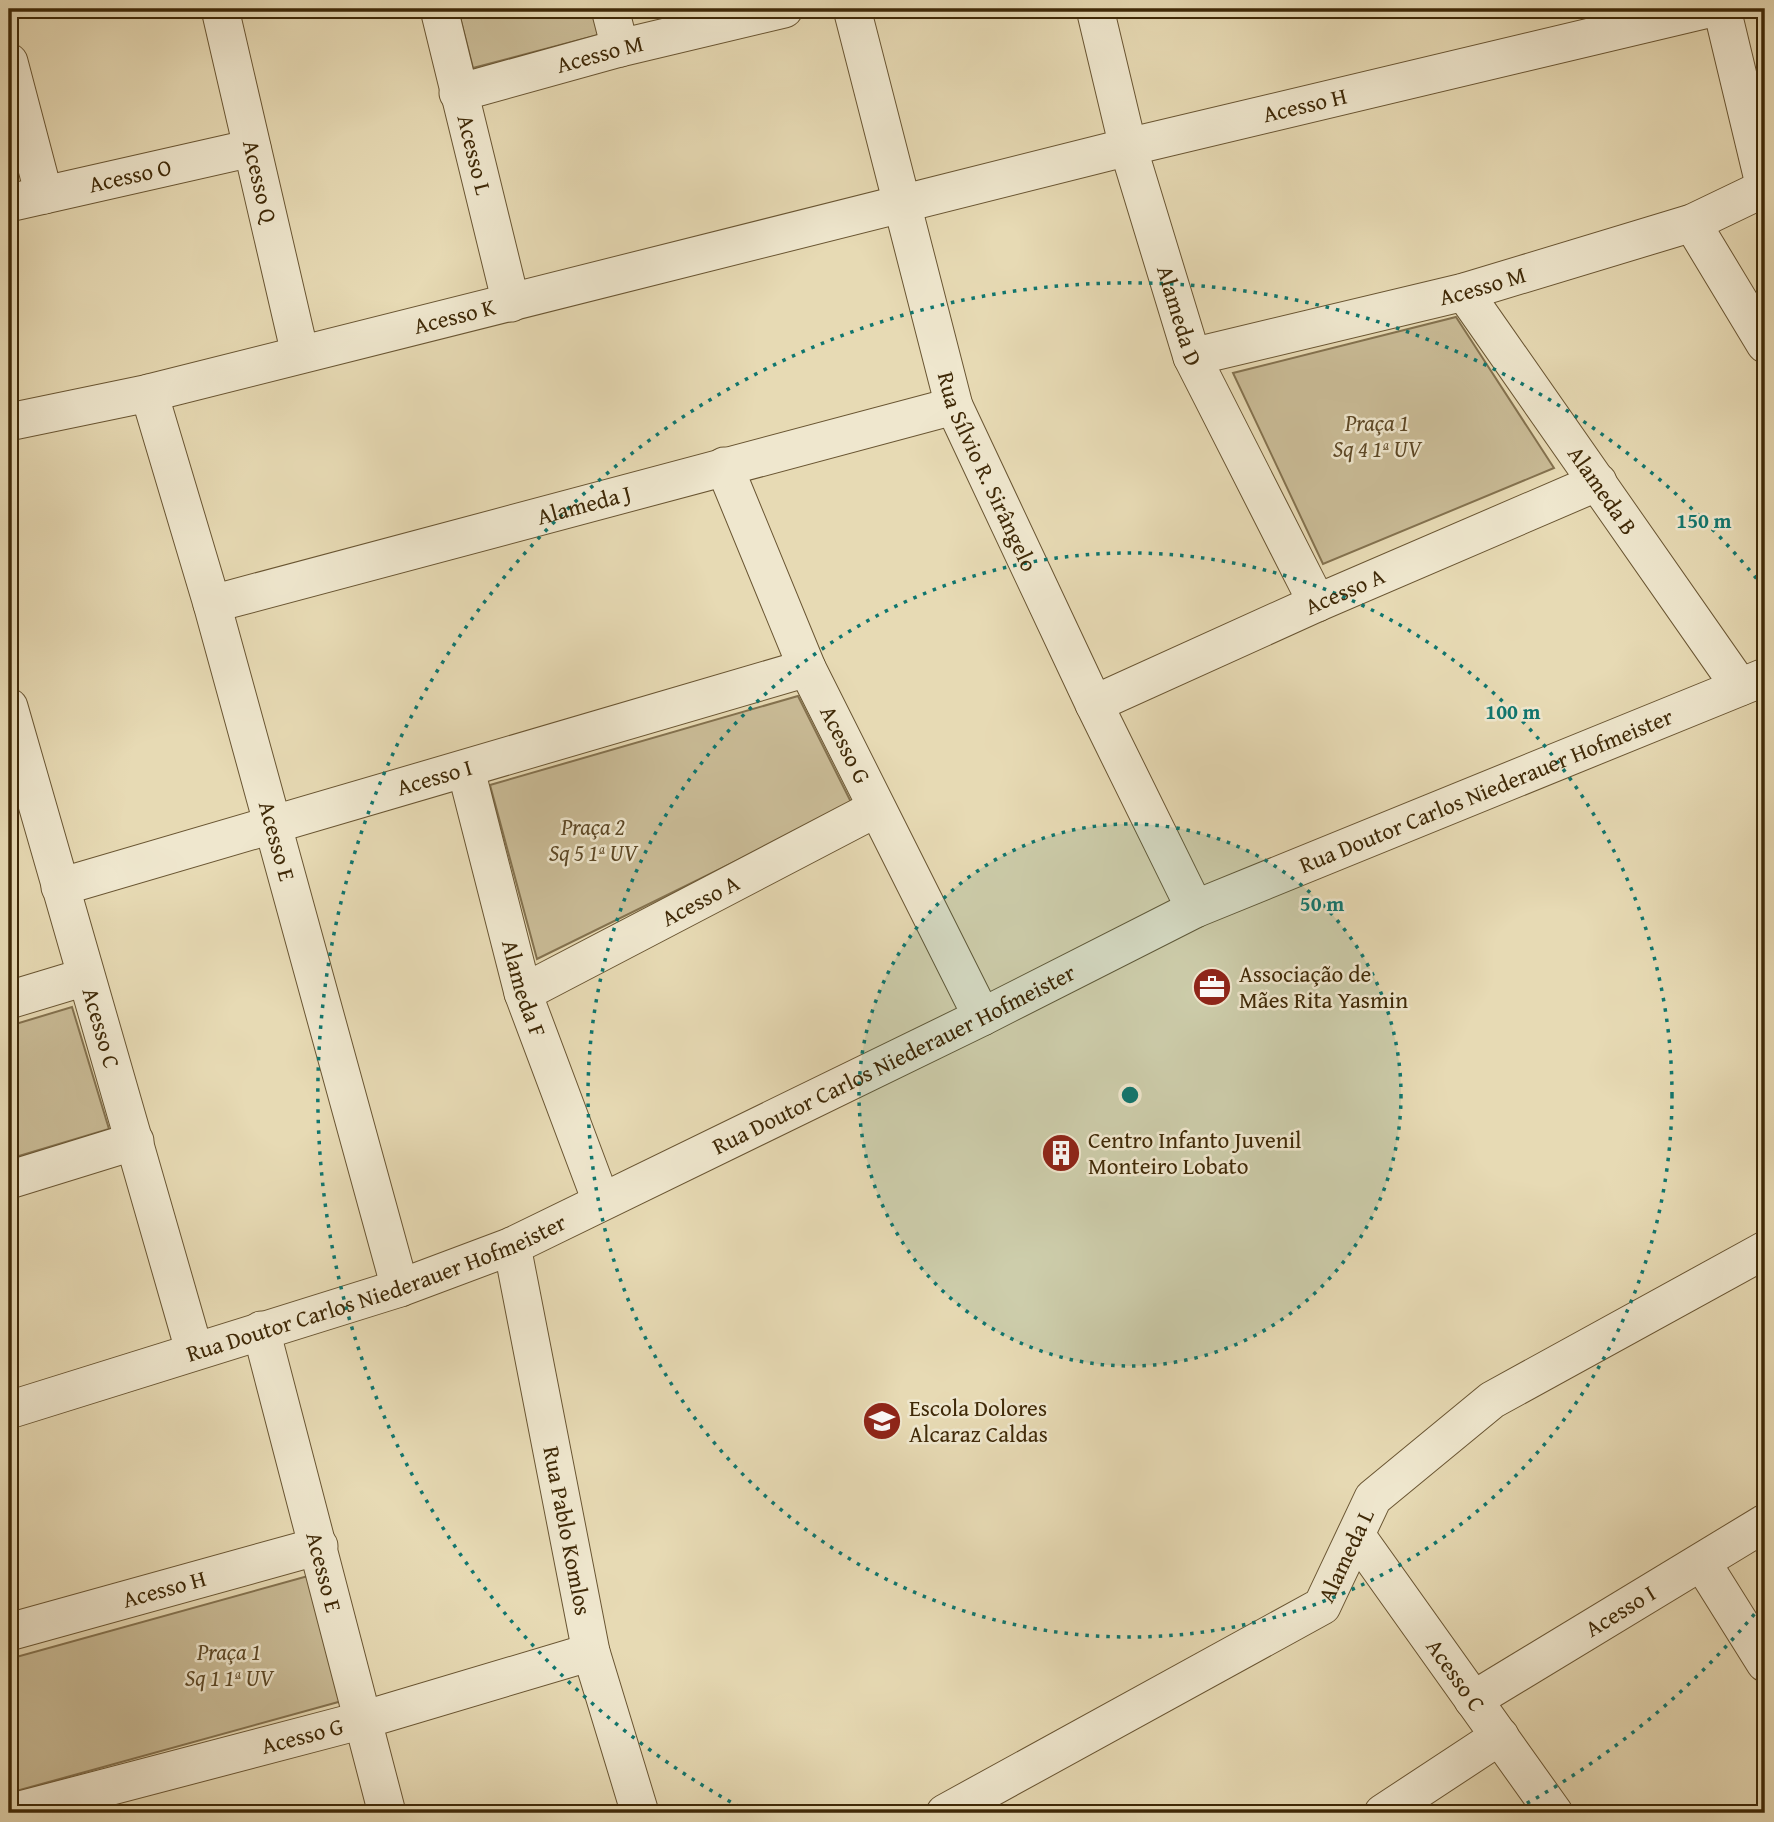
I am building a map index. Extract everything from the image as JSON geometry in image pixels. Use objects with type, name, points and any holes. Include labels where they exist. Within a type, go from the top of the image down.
[{"type":"street","name":"Acesso Q","points":[[220,9],[300,354]]},
{"type":"street","name":"Acesso L","points":[[439,9],[511,303]]},
{"type":"street","points":[[610,9],[620,48]]},
{"type":"street","name":"Acesso M","points":[[458,93],[620,48],[783,9]]},
{"type":"street","name":"Rua Sílvio R. Sirângelo","points":[[852,9],[954,406],[1094,705],[1195,909]]},
{"type":"street","name":"Alameda D","points":[[1095,9],[1128,147],[1192,357],[1317,603]]},
{"type":"street","name":"Acesso H","points":[[902,206],[1128,147],[1708,9]]},
{"type":"street","points":[[1722,9],[1765,188]]},
{"type":"street","points":[[9,62],[44,195]]},
{"type":"street","name":"Acesso O","points":[[9,203],[252,148]]},
{"type":"street","name":"Acesso M","points":[[1192,357],[1464,292],[1692,222],[1765,188]]},
{"type":"street","name":"Acesso K","points":[[9,422],[149,393],[902,206]]},
{"type":"street","points":[[1692,222],[1765,344]]},
{"type":"street","name":"Alameda B","points":[[1464,292],[1598,482],[1752,682]]},
{"type":"street","name":"Acesso E","points":[[149,393],[212,604],[400,1288]]},
{"type":"street","name":"Alameda J","points":[[212,604],[954,406]]},
{"type":"street","name":"Acesso G","points":[[724,466],[807,668],[875,809],[982,1017]]},
{"type":"street","name":"Acesso A","points":[[1094,705],[1317,603],[1598,482]]},
{"type":"street","name":"Acesso I","points":[[60,887],[273,827],[807,668]]},
{"type":"street","name":"Rua Doutor Carlos Niederauer Hofmeister","points":[[9,1410],[194,1350],[400,1288],[512,1246],[982,1017],[1195,909],[1752,682]]},
{"type":"street","name":"Acesso C","points":[[9,707],[194,1350]]},
{"type":"street","name":"Alameda F","points":[[466,770],[523,993],[601,1201]]},
{"type":"street","name":"Acesso A","points":[[523,993],[875,809]]},
{"type":"street","points":[[9,1000],[85,977]]},
{"type":"street","points":[[9,1180],[135,1141]]},
{"type":"street","name":"Rua Pablo Komlos","points":[[512,1246],[591,1652],[640,1813]]},
{"type":"street","name":"Alameda L","points":[[945,1813],[1322,1606],[1373,1498],[1492,1400],[1765,1250]]},
{"type":"street","name":"Acesso E","points":[[261,1330],[387,1813]]},
{"type":"street","name":"Acesso I","points":[[1474,1700],[1703,1564],[1765,1523]]},
{"type":"street","name":"Acesso C","points":[[1356,1535],[1555,1813]]},
{"type":"street","name":"Acesso H","points":[[9,1632],[319,1546]]},
{"type":"street","points":[[1703,1564],[1765,1663]]},
{"type":"street","name":"Acesso G","points":[[9,1813],[363,1720],[591,1652]]},
{"type":"street","points":[[1383,1813],[1500,1736]]},
{"type":"green space","points":[[458,9],[595,9],[602,34],[473,68]]},
{"type":"green space","name":"Praça 1 Sq 4 1ª UV","points":[[1456,317],[1554,468],[1323,564],[1233,373]]},
{"type":"green space","name":"Praça 2 Sq 5 1ª UV","points":[[798,696],[852,804],[537,959],[490,785]]},
{"type":"green space","points":[[72,1007],[109,1129],[9,1159],[9,1026]]},
{"type":"green space","name":"Praça 1 Sq 1 1ª UV","points":[[308,1576],[342,1701],[9,1793],[9,1659]]},
{"type":"place","name":"Associação de Mães Rita Yasmin","points":[[1212,987]]},
{"type":"place","name":"Centro Infanto Juvenil Monteiro Lobato","points":[[1061,1153]]},
{"type":"place","name":"Escola Dolores Alcaraz Caldas","points":[[882,1421]]}]
